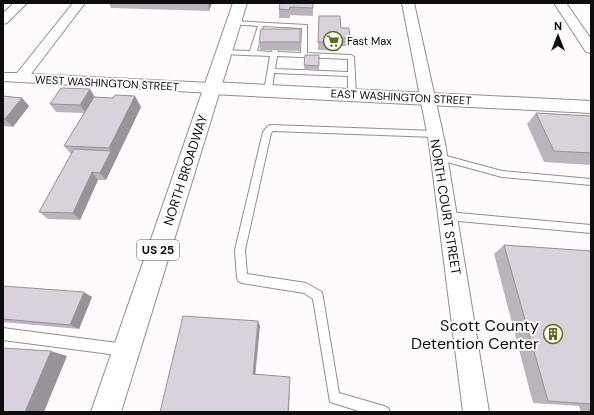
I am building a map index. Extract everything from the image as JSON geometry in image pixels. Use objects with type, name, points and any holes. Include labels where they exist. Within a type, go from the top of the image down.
[{"type":"main road","name":"US 25","points":[[211,88],[240,3]]},
{"type":"main road","name":"EAST WASHINGTON STREET","points":[[211,88],[591,107]]},
{"type":"main road","name":"NORTH BROADWAY","points":[[106,412],[211,88]]},
{"type":"street","points":[[3,20],[21,3]]},
{"type":"street","points":[[21,78],[79,3]]},
{"type":"street","name":"NORTH COURT STREET","points":[[408,3],[439,158],[476,412]]},
{"type":"street","points":[[560,3],[591,49]]},
{"type":"street","name":"WEST WASHINGTON STREET","points":[[3,77],[211,88]]},
{"type":"lane","points":[[233,24],[261,24],[278,28],[305,26],[304,55]]},
{"type":"lane","points":[[253,53],[261,24]]},
{"type":"lane","points":[[223,52],[275,52],[351,57],[352,95]]},
{"type":"lane","points":[[268,90],[275,52]]},
{"type":"lane","points":[[271,71],[352,74]]},
{"type":"lane","points":[[384,412],[334,398],[318,296],[306,288],[242,278],[240,250],[267,132],[271,128],[435,134]]},
{"type":"lane","points":[[439,158],[502,174],[591,182]]},
{"type":"lane","points":[[448,216],[591,229]]},
{"type":"lane","points":[[3,334],[126,350]]},
{"type":"building","points":[[280,3],[313,3],[313,8],[290,7],[289,10],[279,9]]},
{"type":"building","points":[[319,16],[340,16],[341,28],[349,28],[350,38],[340,38],[340,42],[318,42]]},
{"type":"building","points":[[261,29],[300,29],[300,42],[259,42]]},
{"type":"building","points":[[305,55],[319,55],[319,66],[304,65]]},
{"type":"building","points":[[61,88],[90,89],[80,105],[50,104]]},
{"type":"building","points":[[115,95],[135,96],[109,148],[64,146],[94,97],[113,98]]},
{"type":"building","points":[[3,96],[22,98],[5,119],[3,118]]},
{"type":"building","points":[[536,113],[591,116],[591,153],[554,151]]},
{"type":"building","points":[[74,149],[111,151],[100,173],[92,172],[73,213],[39,212]]},
{"type":"building","name":"Scott County Detention Center","points":[[504,245],[591,251],[591,404],[548,401]]},
{"type":"building","points":[[3,286],[84,292],[70,325],[3,319]]},
{"type":"building","points":[[183,316],[258,321],[253,374],[290,377],[288,412],[160,412]]},
{"type":"building","points":[[3,348],[51,351],[25,412],[3,412]]},
{"type":"place","name":"Fast Max","points":[[333,41]]},
{"type":"place","name":"Scott County Detention Center","points":[[553,334]]}]
